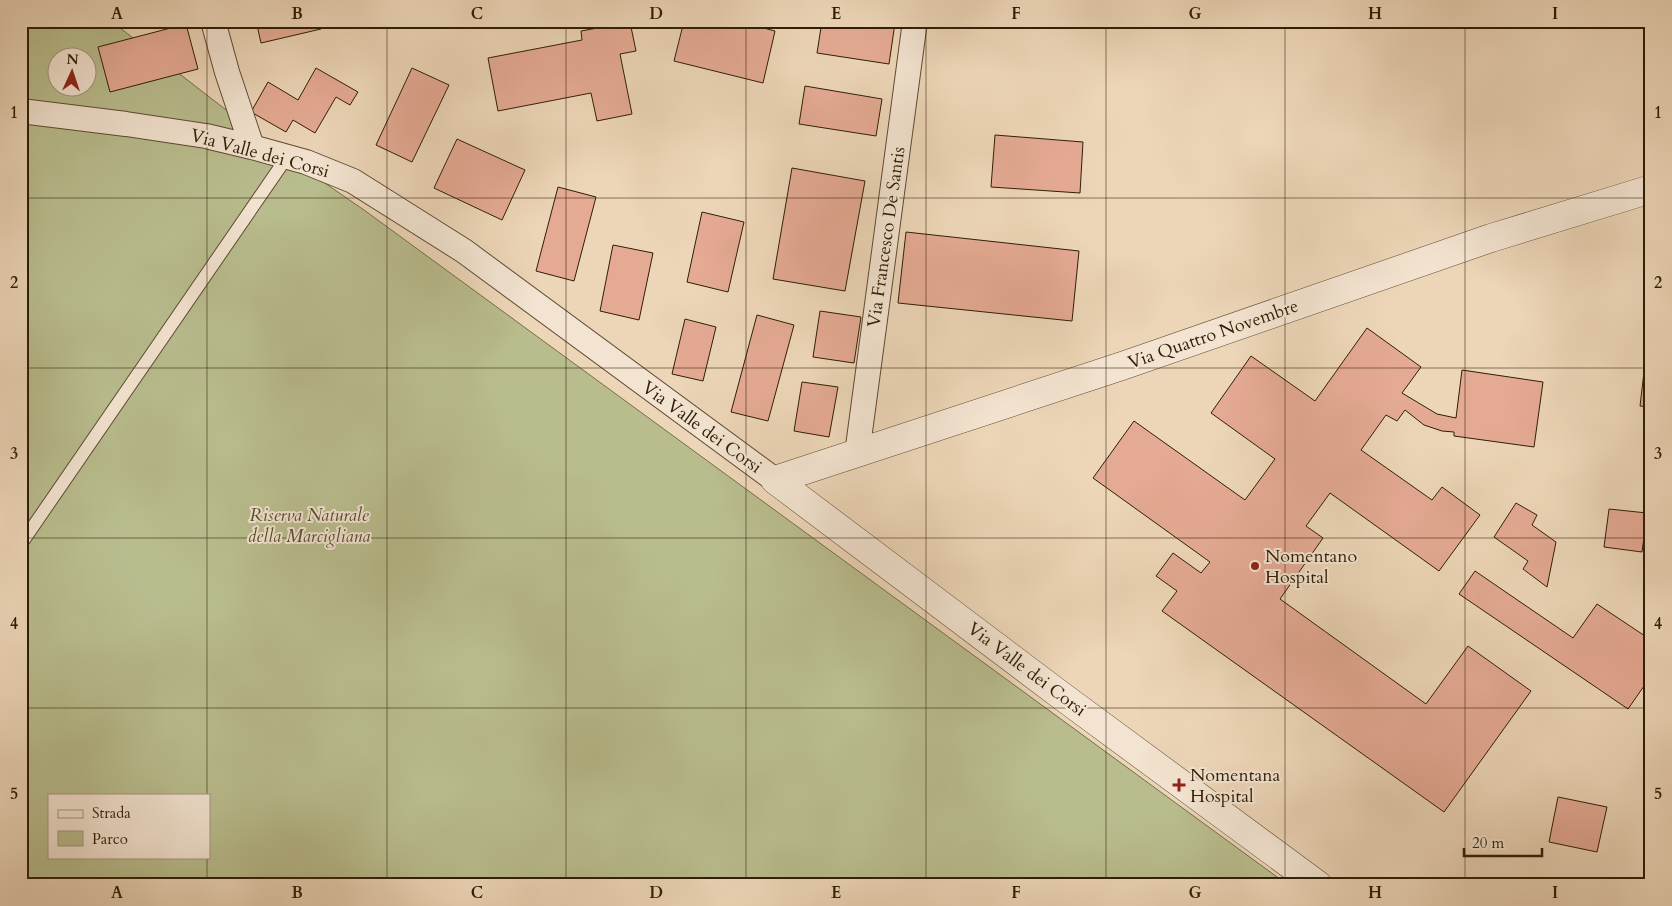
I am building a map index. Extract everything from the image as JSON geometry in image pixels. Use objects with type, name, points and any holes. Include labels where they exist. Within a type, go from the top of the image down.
[{"type":"street","points":[[213,21],[227,72],[252,147]]},
{"type":"street","name":"Via Francesco De Santis","points":[[857,454],[915,21]]},
{"type":"street","name":"Via Valle dei Corsi","points":[[21,111],[151,127],[206,136],[252,147],[330,170],[353,181],[464,251],[775,480],[1071,703],[1318,885]]},
{"type":"street","name":"Via Quattro Novembre","points":[[775,480],[1122,366],[1491,238],[1651,189]]},
{"type":"lane","points":[[21,544],[287,157]]},
{"type":"green space","name":"Riserva Naturale della Marcigliana","points":[[21,21],[111,21],[287,157],[364,210],[1288,885],[21,885]]},
{"type":"building","points":[[256,21],[320,21],[321,29],[261,43]]},
{"type":"building","points":[[684,21],[737,21],[775,31],[763,83],[674,61]]},
{"type":"building","points":[[822,21],[880,21],[895,23],[889,64],[817,53]]},
{"type":"building","points":[[630,22],[636,51],[620,54],[632,114],[597,121],[591,93],[498,111],[488,58],[582,40],[581,31]]},
{"type":"building","points":[[186,24],[198,69],[110,92],[98,47]]},
{"type":"building","points":[[316,68],[358,92],[350,105],[336,97],[315,133],[293,120],[286,132],[251,112],[268,82],[298,100]]},
{"type":"building","points":[[412,68],[449,85],[412,162],[376,145]]},
{"type":"building","points":[[805,86],[882,99],[876,136],[799,124]]},
{"type":"building","points":[[995,135],[1083,142],[1080,193],[991,187]]},
{"type":"building","points":[[457,139],[525,170],[502,220],[434,188]]},
{"type":"building","points":[[792,168],[865,181],[845,291],[773,279]]},
{"type":"building","points":[[558,187],[596,197],[574,281],[536,271]]},
{"type":"building","points":[[702,212],[744,222],[728,292],[687,282]]},
{"type":"building","points":[[906,232],[1079,251],[1072,321],[898,303]]},
{"type":"building","points":[[613,245],[653,253],[639,320],[600,311]]},
{"type":"building","points":[[820,311],[861,317],[854,363],[813,357]]},
{"type":"building","points":[[757,315],[794,325],[768,421],[731,412]]},
{"type":"building","points":[[685,319],[716,327],[703,381],[672,374]]},
{"type":"building","name":"Nomentano Hospital","points":[[1367,328],[1421,367],[1402,393],[1437,414],[1456,418],[1462,370],[1543,382],[1534,447],[1454,436],[1454,432],[1442,431],[1424,425],[1405,410],[1397,421],[1386,415],[1361,450],[1432,500],[1442,487],[1480,515],[1439,571],[1330,493],[1306,526],[1323,538],[1280,599],[1426,704],[1468,646],[1531,691],[1444,812],[1162,611],[1177,591],[1156,576],[1173,553],[1201,573],[1210,562],[1093,478],[1134,421],[1245,500],[1275,459],[1211,413],[1251,356],[1315,401]]},
{"type":"building","points":[[1648,338],[1651,339],[1651,407],[1640,406]]},
{"type":"building","points":[[802,382],[838,387],[829,437],[794,431]]},
{"type":"building","points":[[1516,503],[1537,515],[1532,525],[1556,542],[1547,587],[1523,569],[1528,561],[1494,537]]},
{"type":"building","points":[[1609,509],[1647,513],[1642,552],[1604,547]]},
{"type":"building","points":[[1475,571],[1573,638],[1597,604],[1651,640],[1651,676],[1628,709],[1459,594]]},
{"type":"building","points":[[1558,797],[1607,807],[1597,852],[1549,842]]},
{"type":"place","name":"Nomentano Hospital","points":[[1255,566]]},
{"type":"place","name":"Nomentana Hospital","points":[[1179,785]]}]
